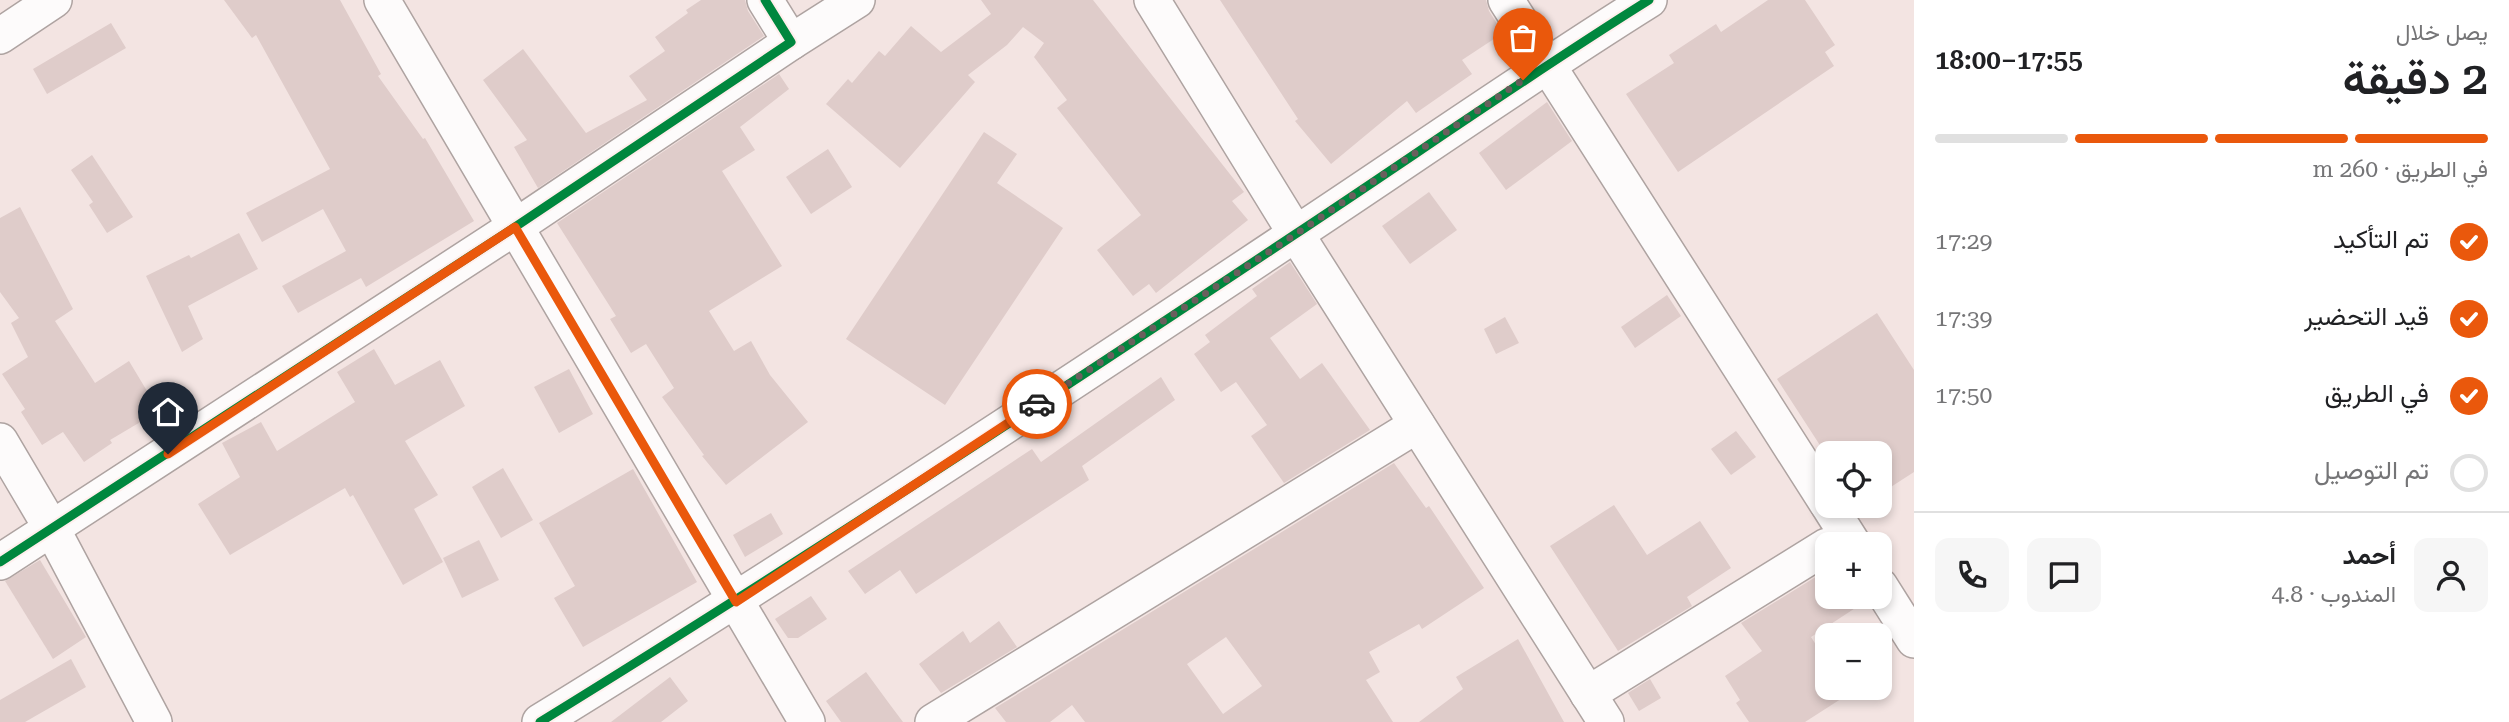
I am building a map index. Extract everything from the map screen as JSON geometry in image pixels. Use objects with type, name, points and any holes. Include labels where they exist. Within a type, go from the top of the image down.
[{"type":"street","points":[[0,36],[54,0]]},
{"type":"street","points":[[382,0],[807,722]]},
{"type":"street","points":[[765,0],[791,41]]},
{"type":"street","points":[[0,562],[515,227],[791,41],[857,0]]},
{"type":"street","points":[[1152,0],[1296,234],[1597,708],[1836,530],[1506,0]]},
{"type":"street","points":[[540,722],[736,602],[1296,234],[1546,65],[1649,0]]},
{"type":"street","points":[[933,722],[1417,425]]},
{"type":"street","points":[[0,441],[52,529],[154,722]]},
{"type":"street","points":[[1892,605],[1914,640]]},
{"type":"building","points":[[224,0],[340,0],[381,74],[378,76],[423,139],[425,138],[474,221],[366,287],[361,278],[298,313],[282,286],[346,251],[323,209],[262,242],[246,213],[330,169],[256,35],[252,38]]},
{"type":"building","points":[[701,0],[745,0],[748,11],[764,36],[538,188],[514,147],[527,140],[483,80],[523,49],[586,133],[647,100],[629,76],[665,51],[655,37]]},
{"type":"building","points":[[981,0],[1093,0],[1244,192],[1232,201],[1248,220],[1156,293],[1149,284],[1133,296],[1097,250],[1141,215],[1057,108],[1067,100],[1034,57],[1044,43],[1023,27],[1007,45],[968,75],[975,82],[900,168],[826,104],[848,79],[852,83],[879,51],[885,56],[911,26],[941,52],[991,14]]},
{"type":"building","points":[[1220,0],[1486,0],[1489,11],[1503,33],[1462,60],[1472,74],[1416,113],[1407,101],[1331,164],[1295,121],[1298,119]]},
{"type":"building","points":[[1768,0],[1805,0],[1835,45],[1825,52],[1834,66],[1678,172],[1626,94],[1674,63],[1669,55],[1716,24],[1721,32]]},
{"type":"building","points":[[111,23],[126,48],[47,94],[33,69]]},
{"type":"building","points":[[779,74],[789,89],[740,127],[755,150],[722,171],[782,266],[709,311],[734,351],[751,341],[770,375],[808,422],[726,485],[702,456],[704,455],[662,397],[674,388],[646,344],[631,353],[610,319],[616,316],[557,223]]},
{"type":"building","points":[[1547,102],[1572,141],[1506,190],[1479,153]]},
{"type":"building","points":[[984,132],[1017,154],[997,183],[1063,228],[945,405],[846,339]]},
{"type":"building","points":[[828,149],[852,187],[811,214],[786,177]]},
{"type":"building","points":[[92,155],[133,217],[107,233],[89,205],[93,202],[71,170]]},
{"type":"building","points":[[1429,192],[1457,230],[1410,264],[1382,226]]},
{"type":"building","points":[[20,207],[73,309],[55,321],[95,383],[129,361],[159,411],[110,440],[112,443],[84,462],[63,432],[42,445],[21,412],[25,409],[2,374],[28,357],[11,323],[19,318],[0,292],[0,218]]},
{"type":"building","points":[[239,233],[258,269],[188,306],[203,339],[182,352],[146,276],[189,255],[191,258]]},
{"type":"building","points":[[1290,262],[1317,304],[1270,338],[1300,379],[1322,363],[1370,430],[1284,483],[1251,436],[1267,425],[1236,382],[1221,392],[1194,354],[1210,342],[1205,335],[1257,296],[1252,289]]},
{"type":"building","points":[[1667,295],[1681,316],[1635,348],[1621,327]]},
{"type":"building","points":[[1877,313],[1914,370],[1914,472],[1892,486],[1892,441],[1817,441],[1777,379]]},
{"type":"building","points":[[1505,317],[1519,343],[1496,354],[1484,329]]},
{"type":"building","points":[[374,349],[395,385],[440,360],[465,406],[405,441],[438,495],[414,509],[443,562],[403,585],[353,495],[350,497],[345,488],[230,555],[198,504],[240,477],[222,443],[261,422],[277,451],[355,402],[337,372]]},
{"type":"building","points":[[569,369],[593,414],[559,433],[534,387]]},
{"type":"building","points":[[1161,377],[1175,400],[1082,466],[1089,480],[916,594],[900,570],[865,594],[848,571],[1032,449],[1041,462]]},
{"type":"building","points":[[1736,431],[1756,457],[1731,475],[1711,449]]},
{"type":"building","points":[[1394,463],[1426,508],[1429,506],[1484,588],[1422,629],[1419,624],[1369,652],[1380,672],[1366,680],[1393,722],[1085,722],[1072,705],[1050,722],[1006,722],[995,708]],"holes":[[[1226,637],[1262,686],[1223,714],[1187,664]]]},
{"type":"building","points":[[503,468],[533,520],[501,538],[472,487]]},
{"type":"building","points":[[633,469],[697,582],[583,647],[554,598],[575,586],[539,523]]},
{"type":"building","points":[[1614,505],[1647,555],[1700,521],[1731,568],[1687,597],[1692,606],[1618,651],[1550,546]]},
{"type":"building","points":[[771,513],[783,534],[745,557],[733,535]]},
{"type":"building","points":[[479,540],[499,580],[462,598],[443,558]]},
{"type":"building","points":[[40,560],[86,637],[53,659],[5,581]]},
{"type":"building","points":[[1815,577],[1815,609],[1854,609],[1832,623],[1815,623],[1815,634],[1811,637],[1815,643],[1815,700],[1839,700],[1805,722],[1749,722],[1736,703],[1740,700],[1725,676],[1762,651],[1741,623]]},
{"type":"building","points":[[811,596],[827,619],[798,638],[788,638],[775,619]]},
{"type":"building","points":[[999,621],[1017,647],[941,693],[919,664],[963,631],[970,643]]},
{"type":"building","points":[[1518,639],[1564,722],[1419,722],[1463,689],[1456,677]]},
{"type":"building","points":[[71,659],[86,687],[25,722],[0,722],[0,700]]},
{"type":"building","points":[[866,672],[903,722],[841,722],[826,701]]},
{"type":"building","points":[[670,677],[688,701],[661,722],[611,722]]},
{"type":"building","points":[[1650,679],[1661,698],[1639,711],[1628,693]]},
{"type":"cycle path","points":[[0,562],[515,227],[791,42],[765,0]]},
{"type":"cycle path","points":[[540,722],[919,482],[1649,0]]},
{"type":"way so far","points":[[1037,404],[1296,234],[1523,80]]},
{"type":"route","points":[[168,454],[515,227],[736,602],[1037,404]]}]
